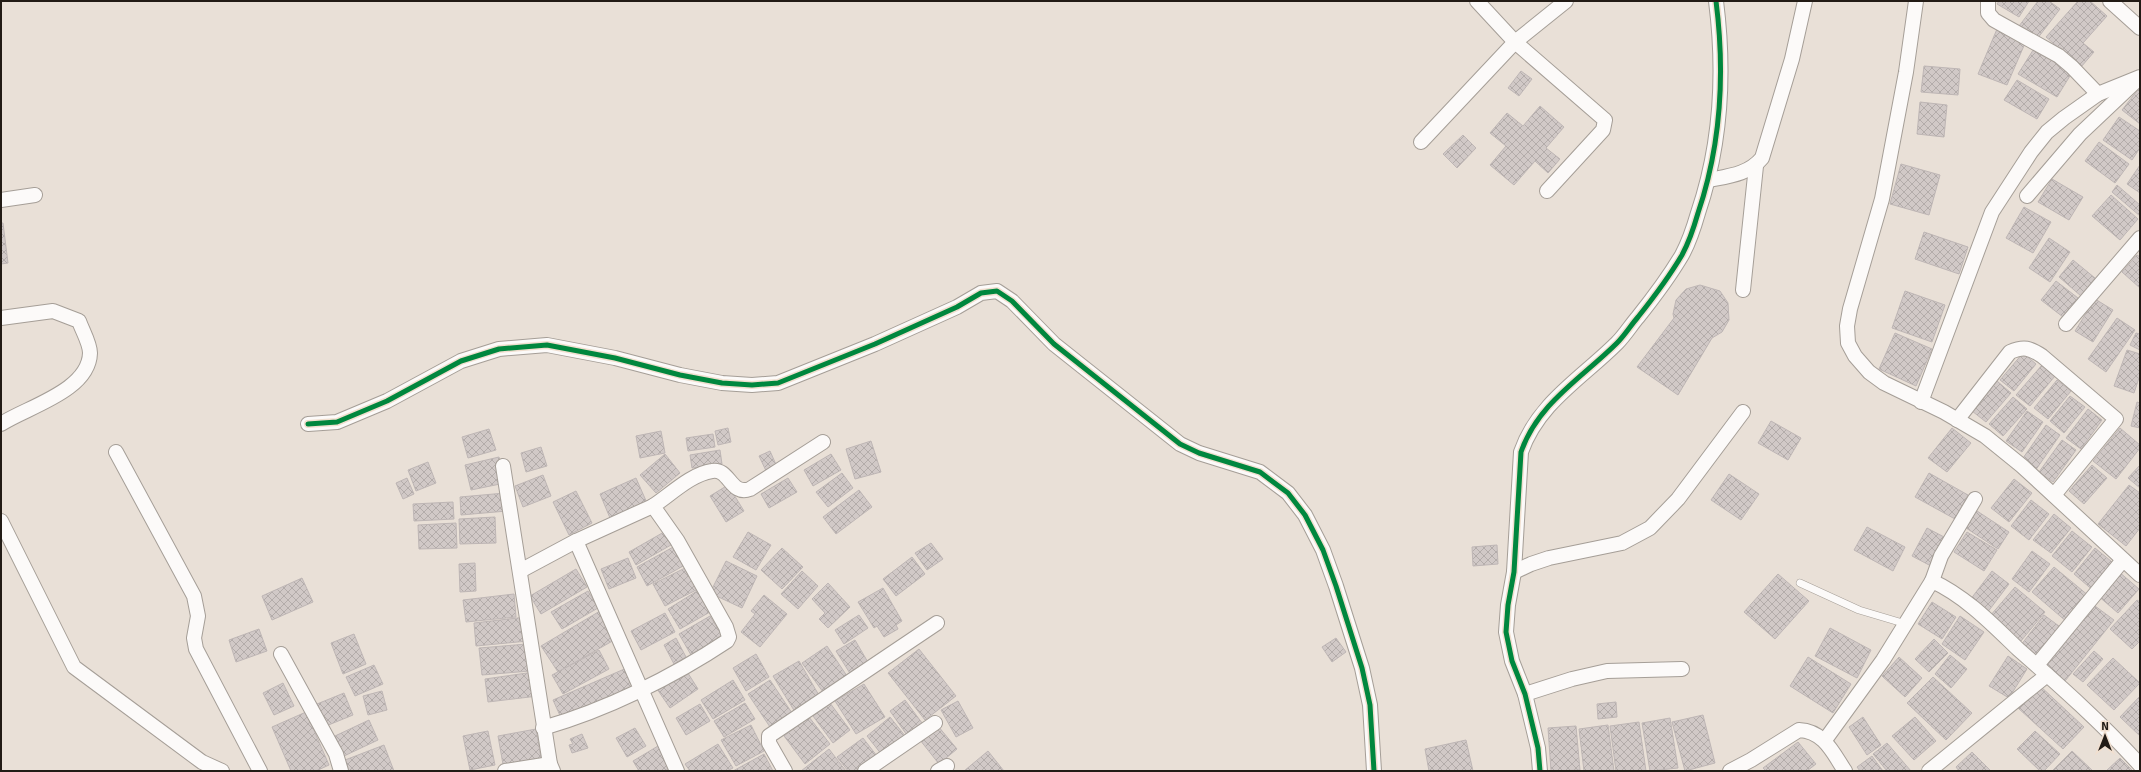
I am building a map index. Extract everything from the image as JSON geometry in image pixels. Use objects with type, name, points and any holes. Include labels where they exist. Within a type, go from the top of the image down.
[{"type":"street","points":[[1477,1],[1515,42],[1605,120],[1603,130],[1547,190]]},
{"type":"street","points":[[1421,142],[1515,42],[1566,1]]},
{"type":"street","points":[[1540,771],[1538,748],[1525,694],[1512,661],[1506,632],[1508,605],[1514,572],[1519,461],[1526,436],[1537,419],[1552,401],[1618,342],[1659,292],[1682,254],[1709,180],[1718,121],[1721,60],[1716,1]]},
{"type":"street","points":[[1709,180],[1736,175],[1756,166],[1762,158],[1792,59],[1805,1]]},
{"type":"street","points":[[1916,1],[1906,72],[1882,200],[1847,326],[1848,343],[1855,356],[1869,372],[1884,383],[1985,436],[2022,466],[2140,575]]},
{"type":"street","points":[[1988,1],[1988,13],[1994,20],[2059,56],[2098,94]]},
{"type":"street","points":[[2110,1],[2140,28]]},
{"type":"street","points":[[1921,402],[1992,212],[2031,152],[2047,132],[2098,94],[2140,77],[2080,134],[2027,196]]},
{"type":"street","points":[[1743,290],[1756,166]]},
{"type":"street","points":[[1,200],[35,195]]},
{"type":"street","points":[[2066,324],[2140,238]]},
{"type":"street","points":[[308,424],[337,422],[387,401],[461,360],[499,349],[547,345],[615,358],[680,375],[722,383],[752,385],[778,383],[875,344],[957,307],[981,293],[998,292],[1012,301],[1054,344],[1180,444],[1199,453],[1260,472],[1288,493],[1305,515],[1323,550],[1350,631],[1370,705],[1374,771]]},
{"type":"street","points":[[1,318],[53,311],[79,321],[90,352],[86,370],[70,387],[1,424]]},
{"type":"street","points":[[1957,420],[2010,352],[2020,348],[2030,348],[2042,356],[2116,419],[2054,495]]},
{"type":"street","points":[[1514,572],[1531,564],[1550,558],[1622,543],[1650,528],[1678,499],[1743,412]]},
{"type":"street","points":[[520,571],[576,541],[654,506],[698,476],[713,470],[722,473],[736,489],[743,492],[823,442]]},
{"type":"street","points":[[116,452],[194,596],[198,616],[194,638],[196,649],[260,771]]},
{"type":"street","points":[[503,466],[551,767],[505,771]]},
{"type":"street","points":[[1825,740],[1883,660],[1906,624],[1932,581],[1940,556],[1975,499]]},
{"type":"street","points":[[544,728],[578,718],[642,688],[728,641],[729,637],[726,627],[677,540],[654,506]]},
{"type":"street","points":[[1,521],[74,667],[202,762],[222,771]]},
{"type":"street","points":[[576,541],[678,771]]},
{"type":"street","points":[[1929,771],[2042,670],[2123,560]]},
{"type":"street","points":[[1932,581],[1946,588],[1962,599],[2042,670],[2140,765]]},
{"type":"street","points":[[785,771],[769,743],[769,736],[937,623]]},
{"type":"street","points":[[281,654],[336,754],[341,771]]},
{"type":"street","points":[[1525,694],[1572,679],[1607,671],[1682,669]]},
{"type":"street","points":[[865,771],[935,723]]},
{"type":"street","points":[[1730,771],[1752,760],[1799,730],[1806,730],[1825,740],[1845,771]]},
{"type":"lane","points":[[1800,583],[1859,610],[1906,624]]},
{"type":"building","points":[[1999,1],[2029,1],[2019,17],[1997,4]]},
{"type":"building","points":[[2038,1],[2049,1],[2060,9],[2037,39],[2019,26]]},
{"type":"building","points":[[2078,1],[2090,1],[2107,16],[2083,43],[2094,52],[2081,67],[2046,37]]},
{"type":"building","points":[[1997,29],[2026,41],[2007,85],[1978,74]]},
{"type":"building","points":[[2035,47],[2073,71],[2057,97],[2018,74]]},
{"type":"building","points":[[1924,66],[1960,69],[1958,95],[1921,92]]},
{"type":"building","points":[[1521,71],[1532,79],[1519,96],[1508,88]]},
{"type":"building","points":[[2017,80],[2049,99],[2037,119],[2004,100]]},
{"type":"building","points":[[2140,87],[2140,124],[2122,110]]},
{"type":"building","points":[[1920,102],[1947,105],[1944,137],[1917,134]]},
{"type":"building","points":[[1540,106],[1564,127],[1546,148],[1560,159],[1548,173],[1535,161],[1514,185],[1490,165],[1506,146],[1490,133],[1507,113],[1523,126]]},
{"type":"building","points":[[2119,117],[2140,131],[2140,148],[2132,160],[2103,140]]},
{"type":"building","points":[[1463,135],[1476,148],[1457,168],[1443,154]]},
{"type":"building","points":[[2099,142],[2129,164],[2115,183],[2085,161]]},
{"type":"building","points":[[1901,164],[1940,175],[1929,215],[1890,204]]},
{"type":"building","points":[[2140,165],[2140,193],[2127,184]]},
{"type":"building","points":[[2052,179],[2083,197],[2069,220],[2038,202]]},
{"type":"building","points":[[2117,185],[2140,205],[2140,216],[2112,192]]},
{"type":"building","points":[[2111,195],[2138,219],[2120,240],[2092,216]]},
{"type":"building","points":[[2024,207],[2051,222],[2033,253],[2006,238]]},
{"type":"building","points":[[1,223],[3,223],[8,263],[1,264]]},
{"type":"building","points":[[1924,232],[1968,247],[1959,274],[1915,259]]},
{"type":"building","points":[[2049,238],[2070,252],[2050,282],[2029,268]]},
{"type":"building","points":[[2137,255],[2140,257],[2140,288],[2122,272]]},
{"type":"building","points":[[2073,260],[2095,278],[2081,296],[2059,277]]},
{"type":"building","points":[[2056,281],[2078,298],[2063,317],[2041,300]]},
{"type":"building","points":[[1700,285],[1720,291],[1728,303],[1729,320],[1722,332],[1712,338],[1678,395],[1637,367],[1674,318],[1673,314],[1676,300],[1686,289]]},
{"type":"building","points":[[1905,291],[1945,305],[1932,342],[1892,328]]},
{"type":"building","points":[[2095,299],[2113,310],[2093,342],[2075,331]]},
{"type":"building","points":[[2117,318],[2135,330],[2106,372],[2088,359]]},
{"type":"building","points":[[1895,333],[1932,349],[1916,386],[1879,369]]},
{"type":"building","points":[[2136,333],[2140,334],[2140,350],[2130,345]]},
{"type":"building","points":[[2127,350],[2140,354],[2140,375],[2134,393],[2114,386]]},
{"type":"building","points":[[2023,353],[2036,364],[2014,391],[2000,380]]},
{"type":"building","points":[[2042,365],[2055,376],[2030,406],[2016,395]]},
{"type":"building","points":[[2057,380],[2071,391],[2048,419],[2034,408]]},
{"type":"building","points":[[1997,381],[2011,393],[1986,422],[1972,411]]},
{"type":"building","points":[[2070,396],[2085,407],[2064,433],[2050,421]]},
{"type":"building","points":[[2013,397],[2027,409],[2003,436],[1989,424]]},
{"type":"building","points":[[2137,402],[2140,403],[2140,428],[2131,426]]},
{"type":"building","points":[[2088,409],[2102,420],[2081,449],[2066,438]]},
{"type":"building","points":[[2027,411],[2043,422],[2022,452],[2006,441]]},
{"type":"building","points":[[1771,421],[1801,438],[1788,460],[1758,443]]},
{"type":"building","points":[[2046,425],[2060,435],[2035,471],[2021,461]]},
{"type":"building","points":[[728,428],[731,442],[718,445],[715,431]]},
{"type":"building","points":[[1952,428],[1971,443],[1947,472],[1928,458]]},
{"type":"building","points":[[2120,428],[2140,445],[2140,448],[2116,479],[2093,461]]},
{"type":"building","points":[[489,429],[496,450],[468,458],[462,437]]},
{"type":"building","points":[[661,431],[665,453],[640,458],[636,436]]},
{"type":"building","points":[[713,434],[715,447],[688,451],[686,438]]},
{"type":"building","points":[[2062,440],[2076,450],[2053,482],[2039,472]]},
{"type":"building","points":[[871,441],[881,472],[855,479],[846,449]]},
{"type":"building","points":[[541,447],[547,466],[526,472],[521,453]]},
{"type":"building","points":[[720,450],[722,464],[692,468],[690,455]]},
{"type":"building","points":[[770,451],[778,469],[768,475],[759,456]]},
{"type":"building","points":[[665,454],[680,473],[656,493],[640,475]]},
{"type":"building","points":[[831,454],[841,470],[813,486],[804,470]]},
{"type":"building","points":[[499,457],[505,483],[471,490],[465,465]]},
{"type":"building","points":[[428,462],[436,483],[416,491],[408,470]]},
{"type":"building","points":[[2092,465],[2107,478],[2084,504],[2069,491]]},
{"type":"building","points":[[2140,465],[2140,488],[2128,478]]},
{"type":"building","points":[[842,473],[853,488],[828,507],[816,492]]},
{"type":"building","points":[[1929,473],[1968,495],[1955,519],[1915,497]]},
{"type":"building","points":[[1729,474],[1759,494],[1741,520],[1711,500]]},
{"type":"building","points":[[543,475],[551,496],[523,507],[515,486]]},
{"type":"building","points":[[407,478],[414,494],[403,499],[396,483]]},
{"type":"building","points":[[636,478],[647,503],[610,518],[600,494]]},
{"type":"building","points":[[788,478],[797,492],[769,508],[761,494]]},
{"type":"building","points":[[2014,479],[2032,493],[2009,522],[1991,508]]},
{"type":"building","points":[[728,485],[744,511],[726,522],[710,496]]},
{"type":"building","points":[[2129,485],[2140,493],[2140,528],[2126,546],[2098,524]]},
{"type":"building","points":[[859,490],[872,507],[836,534],[823,517]]},
{"type":"building","points":[[576,491],[592,523],[569,535],[553,502]]},
{"type":"building","points":[[505,493],[507,511],[461,515],[460,497]]},
{"type":"building","points":[[2031,500],[2049,514],[2029,540],[2011,526]]},
{"type":"building","points":[[453,502],[454,519],[414,521],[413,504]]},
{"type":"building","points":[[1974,509],[2009,532],[1998,549],[1963,526]]},
{"type":"building","points":[[2054,514],[2071,528],[2051,553],[2033,540]]},
{"type":"building","points":[[495,517],[496,543],[460,544],[459,519]]},
{"type":"building","points":[[456,523],[457,548],[419,549],[418,525]]},
{"type":"building","points":[[1867,527],[1905,547],[1893,571],[1854,550]]},
{"type":"building","points":[[1927,528],[1946,538],[1931,566],[1912,556]]},
{"type":"building","points":[[2072,531],[2092,547],[2072,572],[2052,556]]},
{"type":"building","points":[[664,532],[671,545],[636,565],[629,552]]},
{"type":"building","points":[[748,532],[771,545],[756,570],[733,557]]},
{"type":"building","points":[[1967,532],[1997,550],[1984,571],[1954,552]]},
{"type":"building","points":[[931,543],[943,559],[927,570],[915,553]]},
{"type":"building","points":[[1497,545],[1498,564],[1473,566],[1472,547]]},
{"type":"building","points":[[675,546],[685,565],[647,586],[637,567]]},
{"type":"building","points":[[782,548],[803,567],[782,589],[761,570]]},
{"type":"building","points":[[2095,548],[2117,566],[2095,592],[2074,574]]},
{"type":"building","points":[[2032,551],[2050,564],[2029,592],[2012,579]]},
{"type":"building","points":[[912,557],[925,574],[896,596],[883,579]]},
{"type":"building","points":[[628,558],[636,578],[609,589],[601,569]]},
{"type":"building","points":[[726,561],[757,576],[742,608],[710,593]]},
{"type":"building","points":[[475,563],[476,591],[460,592],[459,564]]},
{"type":"building","points":[[691,565],[702,587],[665,606],[653,584]]},
{"type":"building","points":[[2054,567],[2089,596],[2067,622],[2032,592]]},
{"type":"building","points":[[576,569],[587,587],[541,614],[530,596]]},
{"type":"building","points":[[802,571],[818,586],[798,609],[781,594]]},
{"type":"building","points":[[1992,571],[2009,584],[1987,613],[1970,600]]},
{"type":"building","points":[[2118,571],[2139,589],[2118,613],[2097,595]]},
{"type":"building","points":[[1778,574],[1809,601],[1775,639],[1744,612]]},
{"type":"building","points":[[302,578],[313,602],[272,620],[262,596]]},
{"type":"building","points":[[828,583],[850,607],[828,628],[819,619],[825,613],[812,599]]},
{"type":"building","points":[[2015,587],[2045,612],[2021,641],[1990,616]]},
{"type":"building","points":[[883,588],[902,621],[896,625],[898,629],[884,637],[877,626],[874,628],[858,602]]},
{"type":"building","points":[[588,591],[598,608],[562,629],[551,612]]},
{"type":"building","points":[[697,591],[710,612],[680,629],[668,609]]},
{"type":"building","points":[[514,594],[516,617],[466,622],[463,600]]},
{"type":"building","points":[[764,595],[787,614],[760,647],[741,632],[755,614],[751,611]]},
{"type":"building","points":[[2137,600],[2140,602],[2140,641],[2132,649],[2110,629]]},
{"type":"building","points":[[1932,602],[1956,617],[1942,639],[1918,624]]},
{"type":"building","points":[[2095,606],[2114,620],[2065,681],[2046,666]]},
{"type":"building","points":[[600,611],[616,639],[558,672],[541,646]]},
{"type":"building","points":[[665,613],[675,632],[641,650],[631,631]]},
{"type":"building","points":[[859,615],[868,628],[844,644],[835,630]]},
{"type":"building","points":[[2044,615],[2063,629],[2040,659],[2021,645]]},
{"type":"building","points":[[710,616],[723,637],[691,655],[679,634]]},
{"type":"building","points":[[1960,616],[1984,632],[1965,660],[1942,644]]},
{"type":"building","points":[[526,617],[528,641],[476,646],[474,623]]},
{"type":"building","points":[[1830,628],[1871,650],[1857,678],[1815,656]]},
{"type":"building","points":[[259,629],[267,651],[236,662],[229,640]]},
{"type":"building","points":[[354,634],[366,664],[343,674],[331,643]]},
{"type":"building","points":[[676,638],[686,657],[674,664],[664,645]]},
{"type":"building","points":[[1336,638],[1346,652],[1332,662],[1322,647]]},
{"type":"building","points":[[1934,639],[1948,653],[1929,672],[1915,659]]},
{"type":"building","points":[[855,640],[869,664],[851,675],[836,651]]},
{"type":"building","points":[[527,644],[530,671],[482,675],[479,648]]},
{"type":"building","points":[[827,646],[847,676],[823,692],[802,663]]},
{"type":"building","points":[[919,649],[956,696],[925,720],[888,673]]},
{"type":"building","points":[[599,650],[609,669],[563,694],[552,675]]},
{"type":"building","points":[[2094,651],[2103,659],[2083,682],[2073,674]]},
{"type":"building","points":[[756,654],[769,677],[746,691],[733,668]]},
{"type":"building","points":[[1950,655],[1967,669],[1951,688],[1935,674]]},
{"type":"building","points":[[2008,656],[2027,669],[2009,698],[1989,686]]},
{"type":"building","points":[[1808,657],[1851,684],[1833,713],[1790,686]]},
{"type":"building","points":[[1899,657],[1922,678],[1905,697],[1882,676]]},
{"type":"building","points":[[2113,658],[2140,683],[2114,710],[2087,685]]},
{"type":"building","points":[[799,661],[820,697],[795,712],[773,676]]},
{"type":"building","points":[[374,665],[383,684],[355,696],[346,677]]},
{"type":"building","points":[[629,667],[638,688],[562,720],[553,700]]},
{"type":"building","points":[[686,670],[698,689],[670,708],[657,689]]},
{"type":"building","points":[[534,672],[538,696],[488,702],[485,679]]},
{"type":"building","points":[[1933,677],[1972,713],[1946,740],[1907,703]]},
{"type":"building","points":[[733,680],[745,700],[713,719],[701,700]]},
{"type":"building","points":[[770,680],[794,716],[772,730],[748,694]]},
{"type":"building","points":[[283,683],[294,706],[274,715],[263,693]]},
{"type":"building","points":[[864,684],[885,717],[856,734],[835,701]]},
{"type":"building","points":[[2039,685],[2084,727],[2063,749],[2018,708]]},
{"type":"building","points":[[382,691],[387,710],[368,715],[363,696]]},
{"type":"building","points":[[344,693],[353,715],[326,726],[317,704]]},
{"type":"building","points":[[2140,696],[2140,736],[2120,717]]},
{"type":"building","points":[[905,700],[925,727],[909,738],[890,711]]},
{"type":"building","points":[[958,701],[973,728],[956,737],[941,710]]},
{"type":"building","points":[[1616,702],[1617,717],[1598,719],[1597,704]]},
{"type":"building","points":[[745,703],[755,719],[724,737],[714,721]]},
{"type":"building","points":[[830,703],[850,730],[833,743],[813,716]]},
{"type":"building","points":[[700,704],[710,721],[686,735],[676,718]]},
{"type":"building","points":[[306,712],[329,765],[316,771],[291,771],[272,727]]},
{"type":"building","points":[[1703,715],[1715,763],[1685,771],[1672,722]]},
{"type":"building","points":[[809,717],[830,744],[805,764],[784,736]]},
{"type":"building","points":[[890,717],[906,737],[882,755],[867,736]]},
{"type":"building","points":[[1863,717],[1881,745],[1867,755],[1849,727]]},
{"type":"building","points":[[1915,717],[1936,741],[1914,760],[1892,736]]},
{"type":"building","points":[[1670,718],[1678,768],[1650,771],[1642,723]]},
{"type":"building","points":[[369,720],[378,740],[344,756],[335,736]]},
{"type":"building","points":[[1639,722],[1646,771],[1616,771],[1610,726]]},
{"type":"building","points":[[751,725],[764,751],[736,766],[721,740]]},
{"type":"building","points":[[1608,725],[1614,771],[1584,771],[1579,729]]},
{"type":"building","points":[[938,726],[957,749],[939,764],[920,740]]},
{"type":"building","points":[[1576,726],[1580,770],[1551,771],[1548,728]]},
{"type":"building","points":[[635,728],[646,746],[627,757],[616,738]]},
{"type":"building","points":[[536,729],[542,764],[504,770],[498,736]]},
{"type":"building","points":[[488,731],[495,765],[470,770],[463,736]]},
{"type":"building","points":[[2035,731],[2060,754],[2044,771],[2040,771],[2017,749]]},
{"type":"building","points":[[582,734],[588,748],[572,753],[569,745],[573,744],[570,739]]},
{"type":"building","points":[[863,738],[877,756],[858,771],[848,771],[837,757]]},
{"type":"building","points":[[1466,740],[1473,771],[1429,771],[1425,749]]},
{"type":"building","points":[[1798,742],[1816,764],[1807,771],[1766,771],[1763,768]]},
{"type":"building","points":[[1887,743],[1911,771],[1887,771],[1873,754]]},
{"type":"building","points":[[718,744],[733,768],[727,771],[690,771],[685,764]]},
{"type":"building","points":[[384,745],[394,771],[349,771],[345,760]]},
{"type":"building","points":[[658,746],[671,767],[665,771],[639,771],[633,761]]},
{"type":"building","points":[[829,749],[846,771],[801,771]]},
{"type":"building","points":[[988,751],[1004,771],[964,771]]},
{"type":"building","points":[[2072,751],[2093,771],[2052,771]]},
{"type":"building","points":[[1972,752],[1991,771],[1959,771],[1956,767]]},
{"type":"building","points":[[764,754],[773,771],[733,771]]},
{"type":"building","points":[[1872,756],[1883,771],[1860,771],[1857,767]]},
{"type":"building","points":[[2120,758],[2133,771],[2106,771]]},
{"type":"cycle path","points":[[1540,771],[1538,748],[1525,694],[1512,661],[1506,632],[1508,605],[1514,572],[1521,452],[1538,419],[1550,405],[1562,392],[1604,356],[1623,337],[1667,279],[1687,245],[1706,187],[1716,135],[1720,81],[1719,28],[1716,1]]},
{"type":"cycle path","points":[[308,424],[337,422],[387,401],[461,361],[499,349],[547,345],[615,358],[680,375],[722,383],[752,385],[778,383],[875,344],[957,307],[981,293],[997,291],[1012,301],[1054,344],[1180,444],[1199,453],[1260,472],[1288,493],[1305,515],[1323,550],[1362,668],[1370,705],[1374,771]]}]
